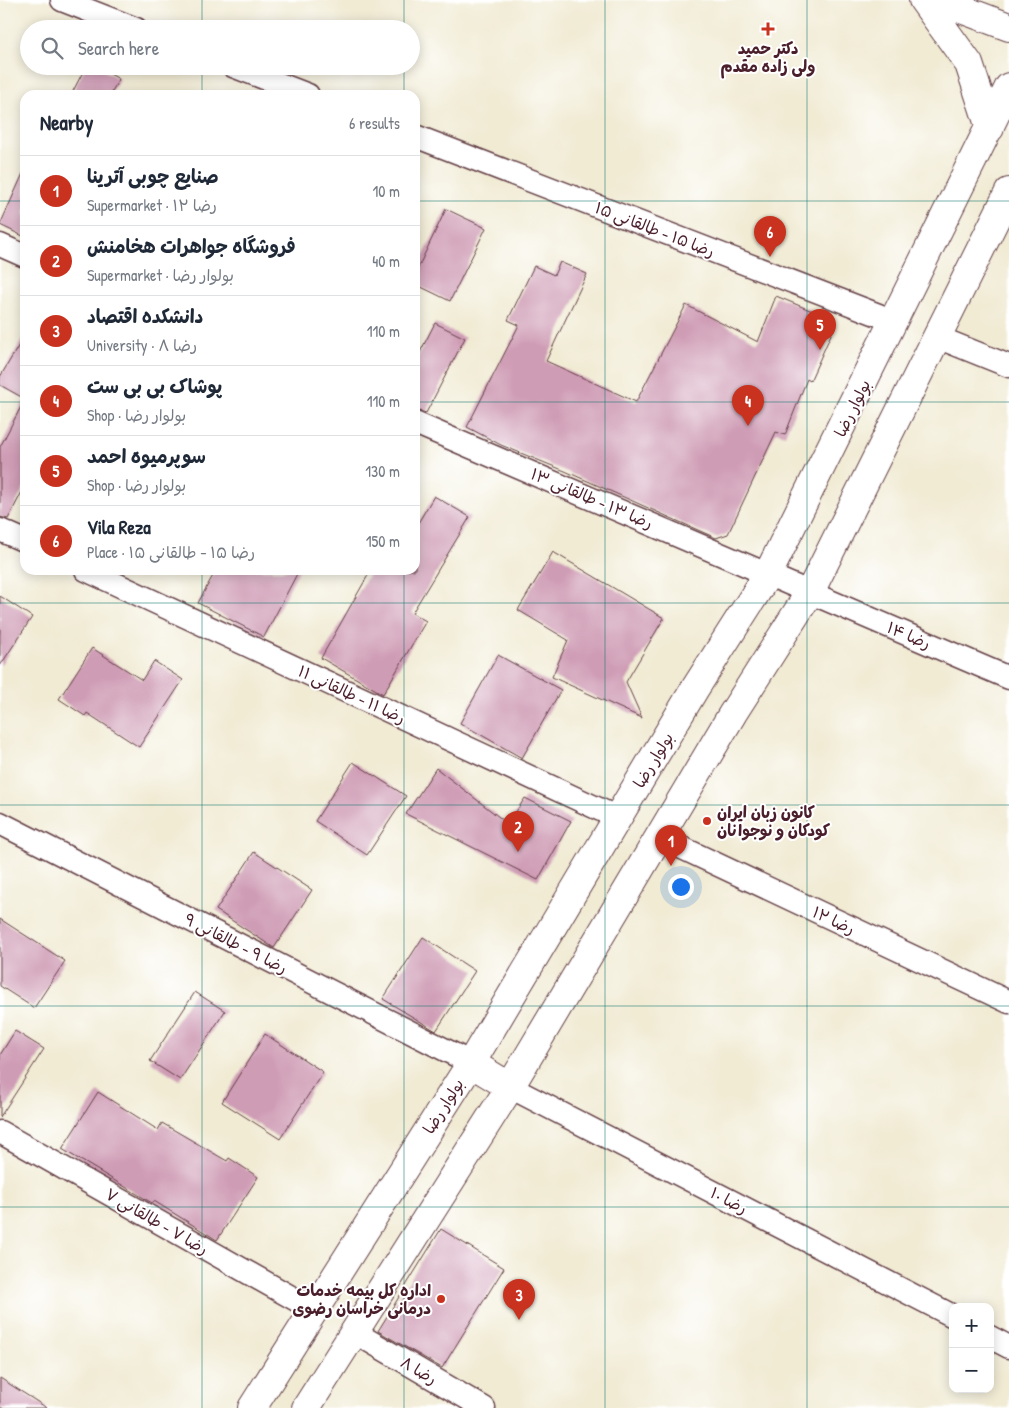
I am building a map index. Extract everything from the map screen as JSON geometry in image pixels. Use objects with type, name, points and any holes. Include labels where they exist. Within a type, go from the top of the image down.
[{"type":"street","points":[[62,0],[113,20]]},
{"type":"street","points":[[923,0],[969,64],[990,128]]},
{"type":"street","points":[[937,0],[1009,27]]},
{"type":"street","points":[[256,75],[295,90]]},
{"type":"street","name":"بولوار رضا","points":[[252,1408],[471,1063],[694,690],[768,574],[1009,87]]},
{"type":"street","name":"رضا ۱۵ - طالقانی ۱۵","points":[[420,138],[894,321]]},
{"type":"street","points":[[306,1408],[510,1086],[733,713],[810,592],[1009,192]]},
{"type":"street","points":[[0,245],[20,254]]},
{"type":"street","points":[[937,337],[1009,366]]},
{"type":"street","name":"رضا ۱۳ - طالقانی ۱۳","points":[[420,425],[810,592]]},
{"type":"street","points":[[0,530],[20,539]]},
{"type":"street","name":"رضا ۱۱ - طالقانی ۱۱","points":[[97,575],[618,818]]},
{"type":"street","name":"رضا ۱۴","points":[[810,592],[1009,678]]},
{"type":"street","name":"رضا ۹ - طالقانی ۹","points":[[0,823],[471,1063]]},
{"type":"street","name":"رضا ۱۲","points":[[659,838],[1009,1002]]},
{"type":"street","points":[[471,1063],[510,1086]]},
{"type":"street","name":"رضا ۱۰","points":[[510,1086],[949,1314]]},
{"type":"street","name":"رضا ۷ - طالقانی ۷","points":[[0,1132],[314,1310]]},
{"type":"street","name":"رضا ۸","points":[[354,1332],[484,1408]]},
{"type":"street","points":[[994,1338],[1009,1347]]},
{"type":"building","points":[[81,75],[112,75],[119,79],[113,90],[74,90]]},
{"type":"building","points":[[20,180],[20,235],[0,225]]},
{"type":"building","points":[[446,209],[486,228],[450,301],[420,286],[420,264]]},
{"type":"building","points":[[560,262],[587,274],[546,361],[636,402],[686,305],[758,342],[776,296],[822,315],[833,330],[810,381],[807,379],[785,435],[776,432],[728,534],[716,538],[565,471],[501,445],[467,427],[519,325],[508,320],[534,266],[554,275]]},
{"type":"building","points":[[435,323],[465,338],[426,413],[420,411],[420,352]]},
{"type":"building","points":[[20,343],[20,396],[0,385],[0,377]]},
{"type":"building","points":[[20,409],[20,496],[8,519],[0,517],[0,447]]},
{"type":"building","points":[[434,496],[470,517],[412,613],[426,621],[383,694],[321,658],[368,575],[420,575],[420,520]]},
{"type":"building","points":[[553,552],[664,618],[626,682],[642,718],[552,677],[568,640],[518,610]]},
{"type":"building","points":[[213,575],[296,575],[264,637],[198,603]]},
{"type":"building","points":[[0,596],[32,617],[0,666]]},
{"type":"building","points":[[92,648],[142,680],[154,661],[183,680],[139,747],[87,713],[85,716],[59,699]]},
{"type":"building","points":[[498,655],[561,690],[522,758],[460,723]]},
{"type":"building","points":[[353,762],[406,796],[367,855],[315,821]]},
{"type":"building","points":[[436,768],[508,824],[525,798],[571,821],[538,880],[406,814]]},
{"type":"building","points":[[254,852],[312,890],[274,948],[216,910]]},
{"type":"building","points":[[0,919],[65,961],[34,1008],[0,986]]},
{"type":"building","points":[[423,937],[475,971],[436,1031],[383,999]]},
{"type":"building","points":[[195,992],[225,1011],[180,1080],[150,1061]]},
{"type":"building","points":[[15,1031],[44,1049],[0,1117],[0,1055]]},
{"type":"building","points":[[265,1034],[323,1072],[280,1139],[222,1102]]},
{"type":"building","points":[[98,1092],[158,1130],[162,1123],[227,1161],[229,1158],[258,1177],[217,1240],[154,1201],[152,1203],[62,1149]]},
{"type":"building","name":"اداره کل بیمه خدمات درمانی خراسان رضوی","points":[[441,1229],[504,1268],[442,1368],[378,1331]]},
{"type":"building","points":[[0,1378],[47,1408],[0,1408]]},
{"type":"place","name":"دکتر حمید ولی زاده مقدم","points":[[768,29]]},
{"type":"place","name":"Vila Reza","points":[[770,257]]},
{"type":"place","name":"سوپرمیوه احمد","points":[[820,350]]},
{"type":"place","name":"پوشاک بی بی ست","points":[[748,426]]},
{"type":"place","name":"کانون زبان ایران کودکان و نوجوانان","points":[[707,821]]},
{"type":"place","name":"فروشگاه جواهرات هخامنش","points":[[518,852]]},
{"type":"place","name":"صنایع چوبی آترینا","points":[[671,866]]},
{"type":"place","name":"اداره کل بیمه خدمات درمانی خراسان رضوی","points":[[441,1299]]},
{"type":"place","name":"دانشکده اقتصاد","points":[[519,1320]]}]
